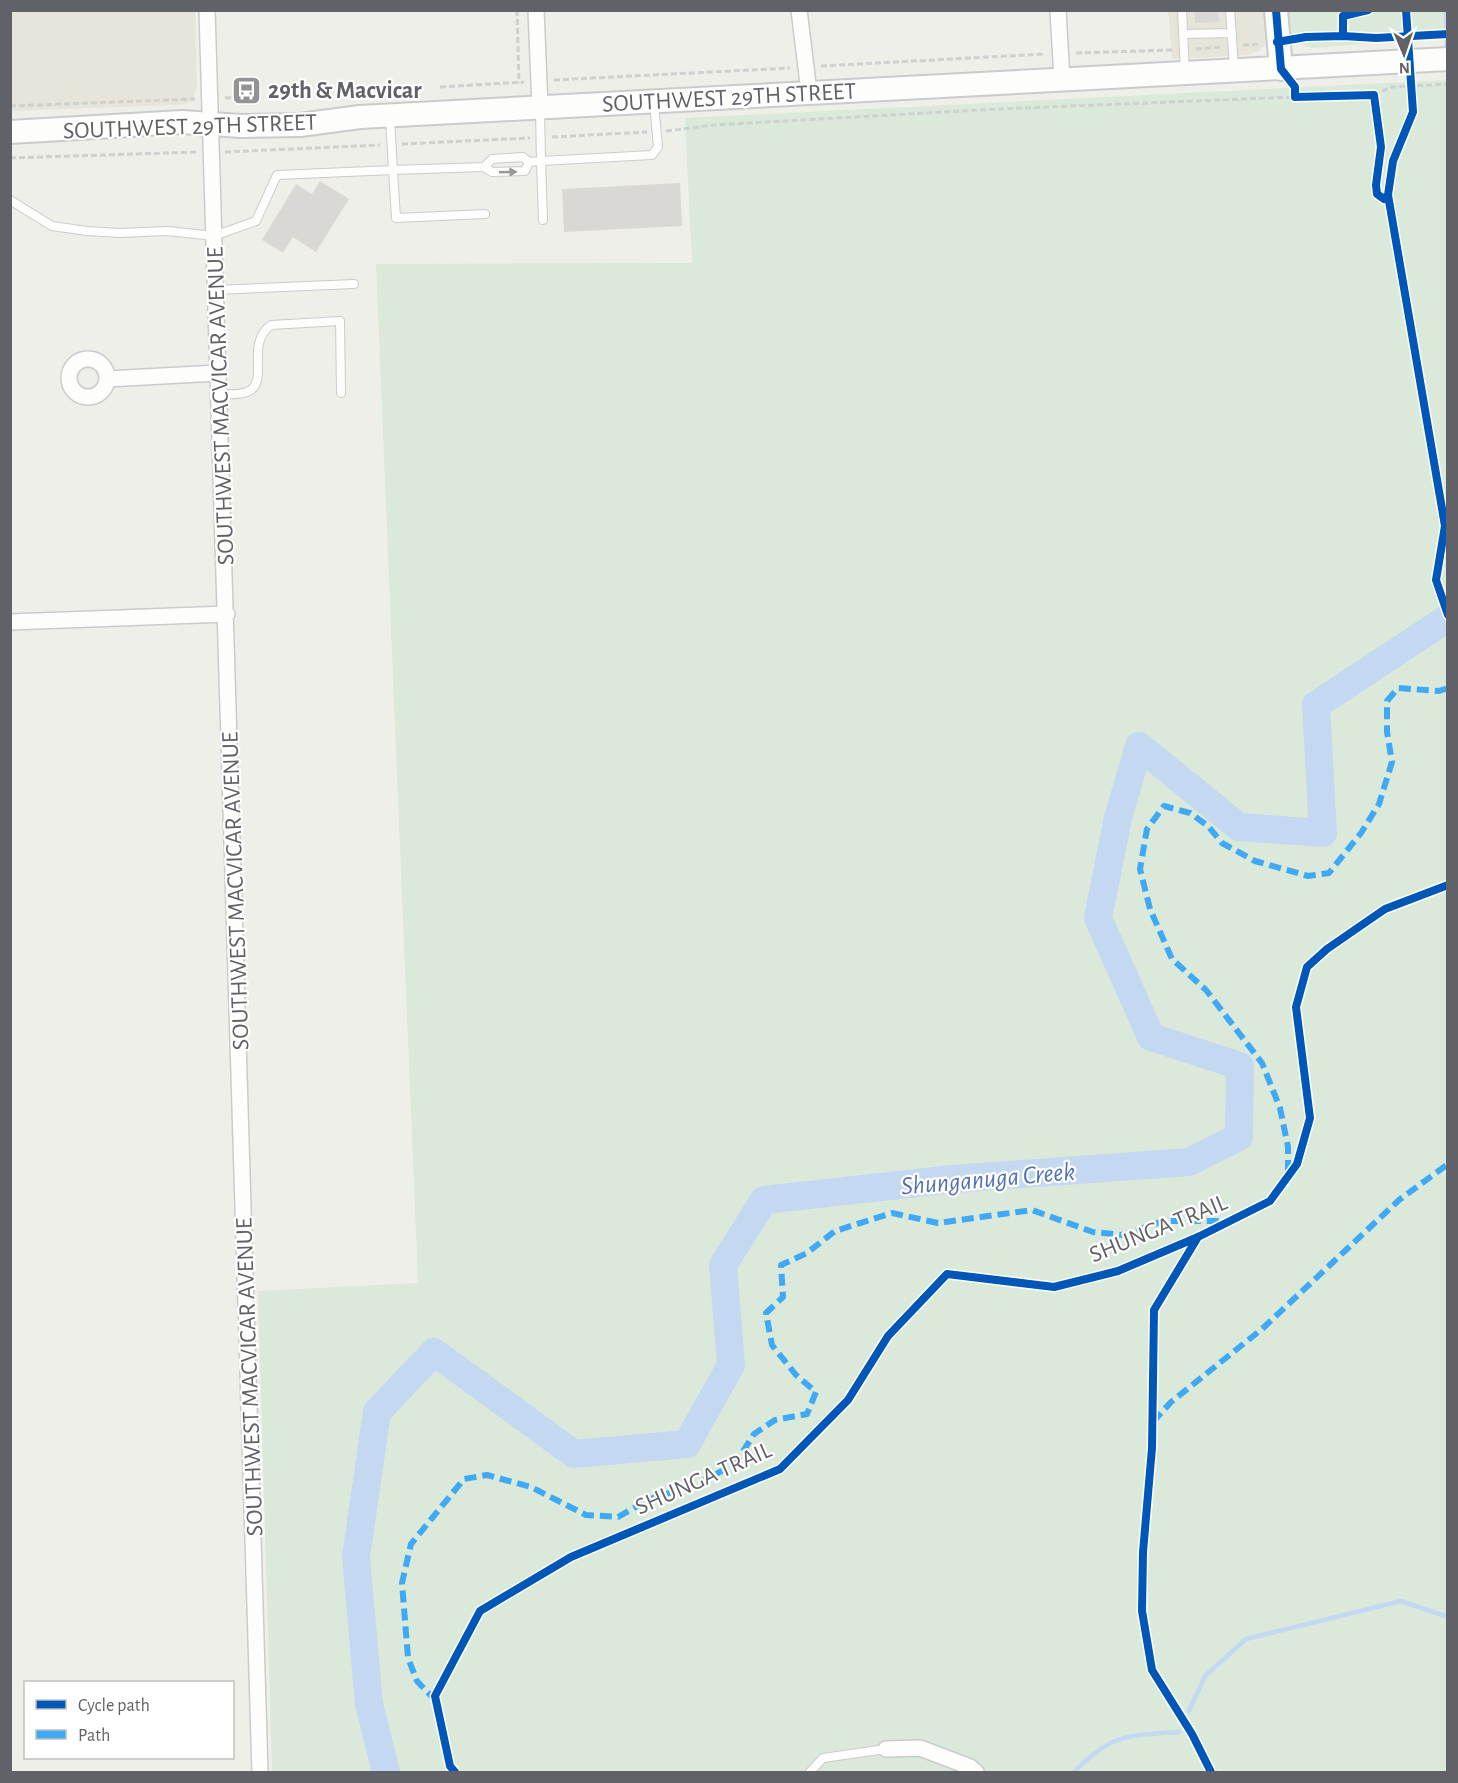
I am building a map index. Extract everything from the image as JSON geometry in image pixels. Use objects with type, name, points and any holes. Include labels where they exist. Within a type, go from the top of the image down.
[{"type":"main road","points":[[1276,10],[1281,69]]},
{"type":"main road","name":"SOUTHWEST 29TH STREET","points":[[10,132],[182,122],[241,126],[300,125],[390,116],[540,107],[1448,59]]},
{"type":"street","name":"SOUTHWEST MACVICAR AVENUE","points":[[207,10],[261,1773]]},
{"type":"street","points":[[536,10],[540,107]]},
{"type":"street","points":[[799,10],[809,93]]},
{"type":"street","points":[[1058,10],[1062,79]]},
{"type":"street","points":[[107,379],[218,373]]},
{"type":"street","points":[[10,622],[227,614]]},
{"type":"street","points":[[886,1749],[920,1748],[970,1767],[976,1773]]},
{"type":"lane","points":[[1182,10],[1185,73]]},
{"type":"lane","points":[[1230,10],[1234,71]]},
{"type":"lane","points":[[1184,34],[1232,33]]},
{"type":"lane","points":[[484,167],[492,159],[523,157],[529,162],[652,155],[658,147],[654,102]]},
{"type":"lane","points":[[540,107],[543,219]]},
{"type":"lane","points":[[390,116],[396,218],[485,214]]},
{"type":"lane","points":[[10,200],[52,226],[120,234],[166,231],[214,236],[256,221],[277,175],[484,167],[492,172],[525,171],[529,162]]},
{"type":"lane","points":[[215,290],[354,284]]},
{"type":"lane","points":[[219,394],[246,393],[252,388],[258,378],[257,344],[262,331],[271,325],[340,321],[341,393]]},
{"type":"lane","points":[[810,1773],[823,1758],[886,1749]]},
{"type":"path","points":[[517,10],[519,83]]},
{"type":"path","points":[[1343,26],[1343,36]]},
{"type":"path","points":[[1408,26],[1409,47]]},
{"type":"path","points":[[1334,36],[1376,38],[1448,34]]},
{"type":"path","points":[[440,87],[1060,53],[1184,49],[1277,42]]},
{"type":"path","points":[[1281,69],[1295,87],[1295,97],[1307,96]]},
{"type":"path","points":[[1411,79],[1412,101]]},
{"type":"path","points":[[1362,96],[1374,99],[1391,87],[1448,84]]},
{"type":"path","points":[[10,106],[242,97],[247,90]]},
{"type":"shaded area","points":[[10,11],[195,11],[197,86],[194,96],[188,103],[178,105],[11,111]]},
{"type":"shaded area","points":[[1168,11],[1264,11],[1266,44],[1259,51],[1247,55],[1172,59]]},
{"type":"green space","points":[[1287,11],[1447,11],[1447,37],[1312,48],[1298,42],[1291,35]]},
{"type":"green space","points":[[1447,80],[1447,1772],[1222,1772],[1219,1768],[1219,1772],[272,1772],[258,1291],[418,1283],[376,264],[692,263],[685,118]]},
{"type":"building","points":[[1194,10],[1218,10],[1219,22],[1195,23]]},
{"type":"building","points":[[320,181],[349,199],[316,252],[293,237],[283,253],[262,240],[296,184],[312,194]]},
{"type":"building","points":[[680,183],[682,226],[564,232],[562,189]]},
{"type":"waterway","name":"Shunganuga Creek","points":[[1446,10],[1447,53]]},
{"type":"waterway","name":"Shunganuga Creek","points":[[386,1772],[369,1704],[356,1557],[377,1412],[434,1352],[574,1454],[687,1444],[731,1365],[723,1265],[764,1200],[953,1179],[1189,1162],[1239,1137],[1240,1066],[1151,1037],[1098,918],[1118,818],[1139,746],[1239,827],[1323,833],[1316,705],[1448,618]]},
{"type":"waterway","points":[[1189,1711],[1205,1676],[1246,1639],[1401,1601],[1448,1617]]},
{"type":"waterway","points":[[1074,1772],[1087,1759],[1110,1743],[1133,1736],[1179,1732]]},
{"type":"marked path","points":[[1288,1172],[1288,1147],[1280,1108],[1262,1063],[1206,990],[1172,959],[1150,909],[1140,869],[1147,829],[1164,806],[1190,813],[1208,826],[1222,843],[1255,861],[1308,876],[1329,873],[1361,833],[1379,804],[1392,762],[1387,732],[1387,701],[1398,688],[1439,691],[1448,688]]},
{"type":"marked path","points":[[1153,1422],[1171,1402],[1262,1329],[1399,1200],[1448,1164]]},
{"type":"marked path","points":[[436,1701],[417,1681],[408,1658],[402,1583],[411,1544],[464,1479],[487,1475],[531,1487],[586,1515],[618,1517],[650,1499],[697,1484],[735,1464],[754,1434],[775,1420],[807,1414],[816,1392],[796,1375],[772,1345],[766,1313],[783,1297],[781,1265],[807,1253],[835,1231],[892,1213],[938,1223],[1032,1210],[1093,1232],[1123,1235],[1163,1221],[1223,1221]]},
{"type":"cycle path","points":[[1276,10],[1281,69],[1295,87],[1295,97],[1374,95],[1381,147],[1377,194],[1384,199],[1388,195]]},
{"type":"cycle path","points":[[1277,42],[1306,37],[1343,36],[1343,16],[1368,10]]},
{"type":"cycle path","points":[[1406,10],[1413,112],[1393,161],[1388,195],[1445,526],[1436,580],[1448,615]]},
{"type":"cycle path","points":[[1343,36],[1376,38],[1448,34]]},
{"type":"cycle path","name":"SHUNGA TRAIL","points":[[455,1772],[450,1766],[435,1696],[480,1611],[571,1557],[780,1469],[848,1400],[888,1336],[947,1274],[1054,1287],[1118,1271],[1198,1237],[1270,1201],[1297,1164],[1310,1118],[1296,1007],[1307,967],[1327,949],[1385,909],[1448,885]]},
{"type":"cycle path","name":"SHUNGA TRAIL","points":[[1198,1237],[1154,1310],[1152,1448],[1143,1552],[1142,1611],[1152,1670],[1192,1734],[1211,1772]]},
{"type":"place","name":"29th & Macvicar","points":[[247,90]]}]
